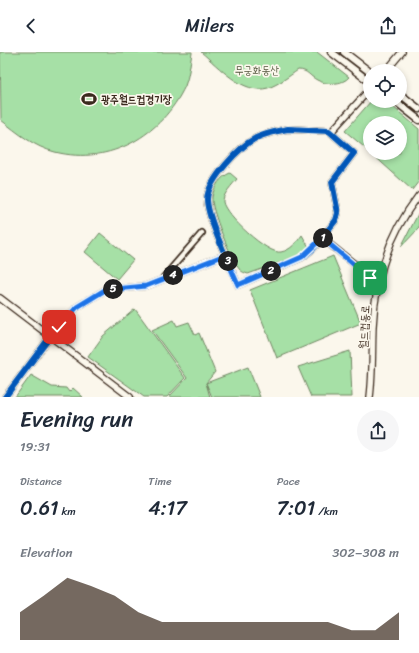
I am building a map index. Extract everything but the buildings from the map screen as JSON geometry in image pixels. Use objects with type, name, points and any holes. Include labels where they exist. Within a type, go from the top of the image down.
[{"type":"main road","points":[[331,52],[363,77]]},
{"type":"main road","points":[[344,52],[363,67]]},
{"type":"main road","points":[[407,99],[419,108]]},
{"type":"main road","points":[[404,108],[419,120]]},
{"type":"street","points":[[392,64],[402,52]]},
{"type":"street","points":[[331,132],[363,97]]},
{"type":"street","points":[[288,129],[331,132],[354,154],[332,182],[338,213],[336,220],[322,238],[302,257],[238,285],[225,255],[210,213],[207,200],[212,183],[247,144],[267,134],[288,129]]},
{"type":"street","name":"월드컵동로","points":[[370,397],[372,380],[374,307],[377,282],[392,238],[419,195]]},
{"type":"street","points":[[162,279],[202,233]]},
{"type":"street","points":[[322,238],[370,278],[377,282]]},
{"type":"street","points":[[5,397],[50,337],[77,307],[105,290],[146,286],[225,255]]},
{"type":"street","points":[[0,298],[130,397]]},
{"type":"green space","name":"광주월드컵경기장","points":[[0,52],[192,53],[185,86],[163,119],[132,143],[114,150],[95,154],[75,155],[55,152],[40,147],[26,139],[1,120]]},
{"type":"green space","name":"무궁화동산","points":[[201,52],[317,52],[349,77],[343,82],[325,83],[320,82],[304,71],[298,70],[268,88],[259,89],[241,84],[224,72]]},
{"type":"green space","points":[[365,108],[394,108],[404,116],[363,116],[363,146],[345,131]]},
{"type":"green space","points":[[407,119],[419,129],[419,181],[412,190],[379,160],[407,160]]},
{"type":"green space","points":[[230,173],[237,179],[226,193],[223,202],[231,216],[257,241],[275,251],[281,252],[291,248],[302,235],[309,247],[304,254],[248,274],[240,270],[236,265],[222,234],[212,203],[212,197],[216,186],[223,177]]},
{"type":"green space","points":[[419,212],[419,228],[401,247]]},
{"type":"green space","points":[[100,233],[133,260],[117,279],[85,252]]},
{"type":"green space","points":[[333,256],[361,323],[277,358],[250,290]]},
{"type":"green space","points":[[135,309],[185,378],[167,397],[144,397],[88,357],[103,336]]},
{"type":"green space","points":[[174,320],[177,326],[189,322],[195,335],[199,333],[215,372],[206,383],[210,397],[169,397],[187,378],[152,330]]},
{"type":"green space","points":[[350,351],[352,397],[311,397],[298,367]]},
{"type":"green space","points":[[248,367],[260,397],[212,397],[206,383]]},
{"type":"green space","points":[[31,375],[52,387],[66,388],[69,392],[73,388],[83,397],[15,397]]},
{"type":"cycle path","points":[[288,129],[329,131],[354,153],[332,182],[338,213],[336,220],[313,249],[303,257],[238,285],[211,218],[207,199],[209,191],[226,164],[249,142],[272,132],[288,129]]},
{"type":"cycle path","points":[[5,397],[50,337],[77,307],[105,290],[146,286],[225,255]]},
{"type":"place","name":"광주월드컵경기장","points":[[89,99]]},
{"type":"route","points":[[59,327],[77,307],[105,290],[146,286],[225,255],[238,285],[306,255],[322,238],[370,278]]}]
